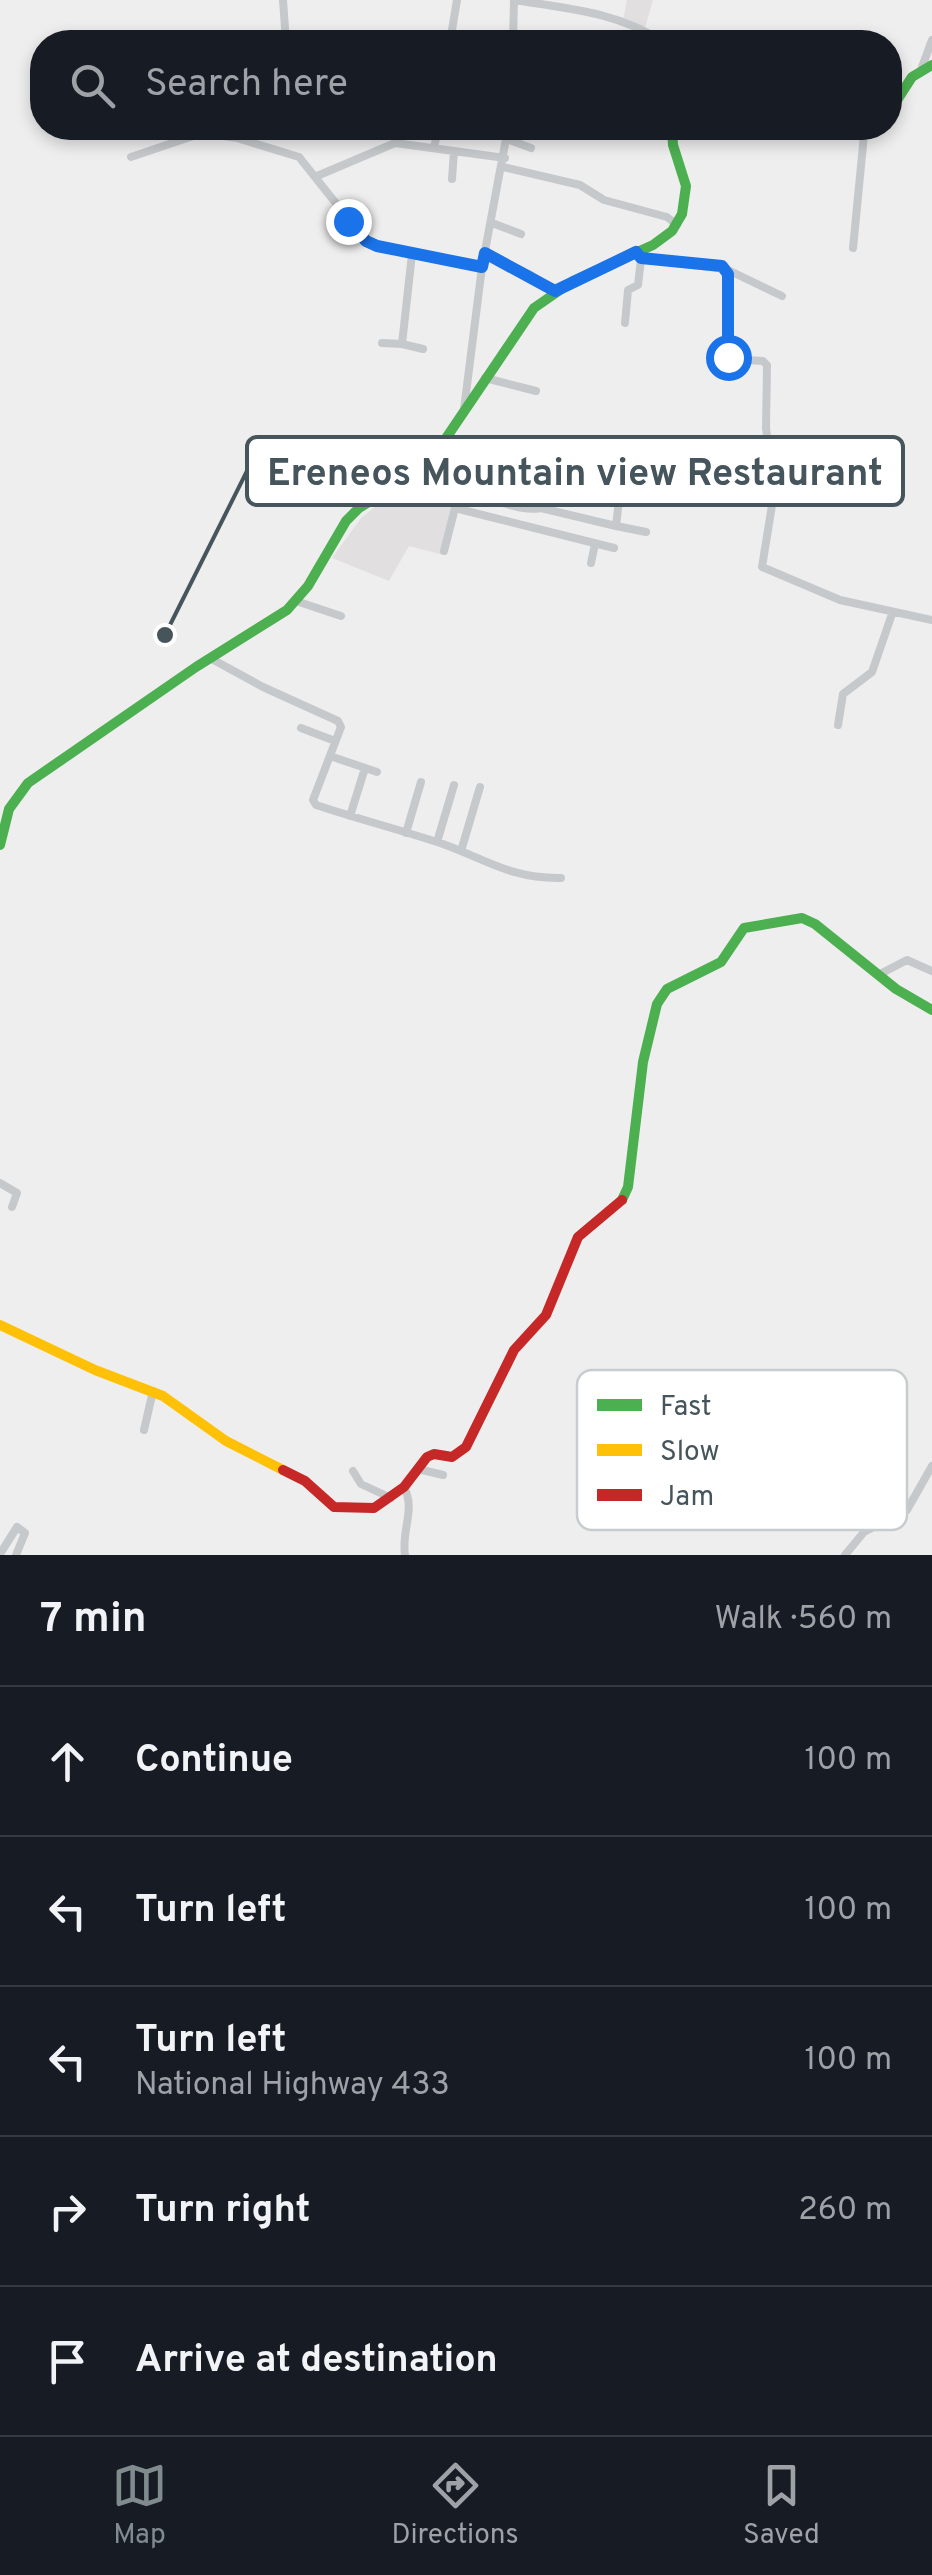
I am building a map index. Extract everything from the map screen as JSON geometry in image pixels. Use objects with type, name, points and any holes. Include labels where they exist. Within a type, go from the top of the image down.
[{"type":"street","points":[[283,0],[285,30]]},
{"type":"street","points":[[452,30],[458,0]]},
{"type":"street","points":[[513,30],[514,0],[546,2],[643,30]]},
{"type":"street","points":[[902,86],[927,66],[932,40]]},
{"type":"street","points":[[130,156],[180,140]]},
{"type":"street","points":[[242,140],[299,158],[366,241],[482,267]]},
{"type":"street","points":[[251,140],[255,145]]},
{"type":"street","points":[[434,148],[436,140]]},
{"type":"street","points":[[464,412],[482,267],[507,140],[531,148]]},
{"type":"street","points":[[0,846],[9,810],[28,783],[296,602],[346,521],[411,476],[438,450],[534,308],[555,291],[638,256],[677,225],[684,210],[687,184],[672,140]]},
{"type":"street","points":[[853,248],[869,140]]},
{"type":"street","points":[[317,176],[395,143],[434,148],[504,163],[580,186],[604,200],[667,218],[677,225]]},
{"type":"street","points":[[452,179],[454,152]]},
{"type":"street","points":[[492,223],[522,234]]},
{"type":"street","points":[[485,253],[555,291]]},
{"type":"street","points":[[402,344],[412,254]]},
{"type":"street","points":[[638,256],[726,269],[782,296]]},
{"type":"street","points":[[624,323],[628,290],[638,285],[638,256]]},
{"type":"street","points":[[726,269],[726,354],[732,359],[762,361],[767,365],[766,428],[774,493],[762,567],[840,600],[932,620]]},
{"type":"street","points":[[382,342],[423,349]]},
{"type":"street","points":[[485,378],[536,391]]},
{"type":"street","points":[[616,526],[622,475]]},
{"type":"street","points":[[411,476],[456,504],[614,548]]},
{"type":"street","points":[[444,551],[456,504],[467,495],[529,511],[551,510],[646,532]]},
{"type":"street","points":[[547,532],[551,510]]},
{"type":"street","points":[[592,562],[596,544]]},
{"type":"street","points":[[296,602],[341,616]]},
{"type":"street","points":[[838,725],[843,694],[872,672],[892,614]]},
{"type":"street","points":[[210,658],[338,721],[340,727],[313,803],[437,842],[532,879],[561,878]]},
{"type":"street","points":[[302,728],[335,742]]},
{"type":"street","points":[[330,756],[377,772]]},
{"type":"street","points":[[350,816],[365,768]]},
{"type":"street","points":[[406,833],[421,782]]},
{"type":"street","points":[[437,842],[454,784]]},
{"type":"street","points":[[461,851],[480,787]]},
{"type":"street","points":[[0,1325],[95,1370],[153,1391],[226,1441],[304,1481],[334,1507],[368,1510],[404,1487],[426,1457],[452,1456],[466,1447],[514,1350],[546,1314],[578,1238],[621,1202],[626,1192],[643,1062],[657,1004],[667,990],[722,962],[744,928],[802,918],[810,920],[909,998],[932,1010]]},
{"type":"street","points":[[880,974],[907,960],[932,970]]},
{"type":"street","points":[[0,1183],[16,1192],[12,1206]]},
{"type":"street","points":[[144,1430],[153,1391]]},
{"type":"street","points":[[907,1510],[932,1466]]},
{"type":"street","points":[[416,1468],[442,1476]]},
{"type":"street","points":[[354,1471],[357,1481],[391,1498]]},
{"type":"street","points":[[404,1487],[411,1506],[403,1542],[406,1555]]},
{"type":"street","points":[[0,1554],[17,1527],[25,1532],[16,1555]]},
{"type":"street","points":[[845,1555],[868,1530]]},
{"type":"shaded area","points":[[627,0],[653,0],[645,28],[623,20]]},
{"type":"shaded area","points":[[422,480],[457,500],[444,555],[409,546],[389,581],[332,558],[361,518]]},
{"type":"traffic: fast","points":[[902,92],[912,77],[932,65]]},
{"type":"traffic: fast","points":[[0,845],[9,809],[28,783],[196,667],[287,610],[308,586],[346,521],[359,508],[411,476],[438,450],[534,308],[573,281],[653,245],[672,231],[682,214],[686,186],[673,140]]},
{"type":"traffic: fast","points":[[622,1200],[628,1187],[643,1062],[657,1004],[667,989],[721,962],[744,928],[802,918],[815,924],[896,989],[932,1010]]},
{"type":"traffic: slow","points":[[0,1325],[95,1370],[163,1396],[226,1441],[283,1470]]},
{"type":"traffic: jam","points":[[283,1470],[305,1481],[334,1507],[374,1508],[404,1487],[427,1457],[452,1457],[466,1447],[514,1350],[546,1315],[578,1237],[622,1200]]},
{"type":"place","name":"Ereneos Mountain view Restaurant","points":[[165,635]]},
{"type":"route","points":[[348,221],[366,241],[388,250],[482,267],[485,253],[555,291],[636,252],[641,258],[722,266],[728,274],[728,357]]}]
